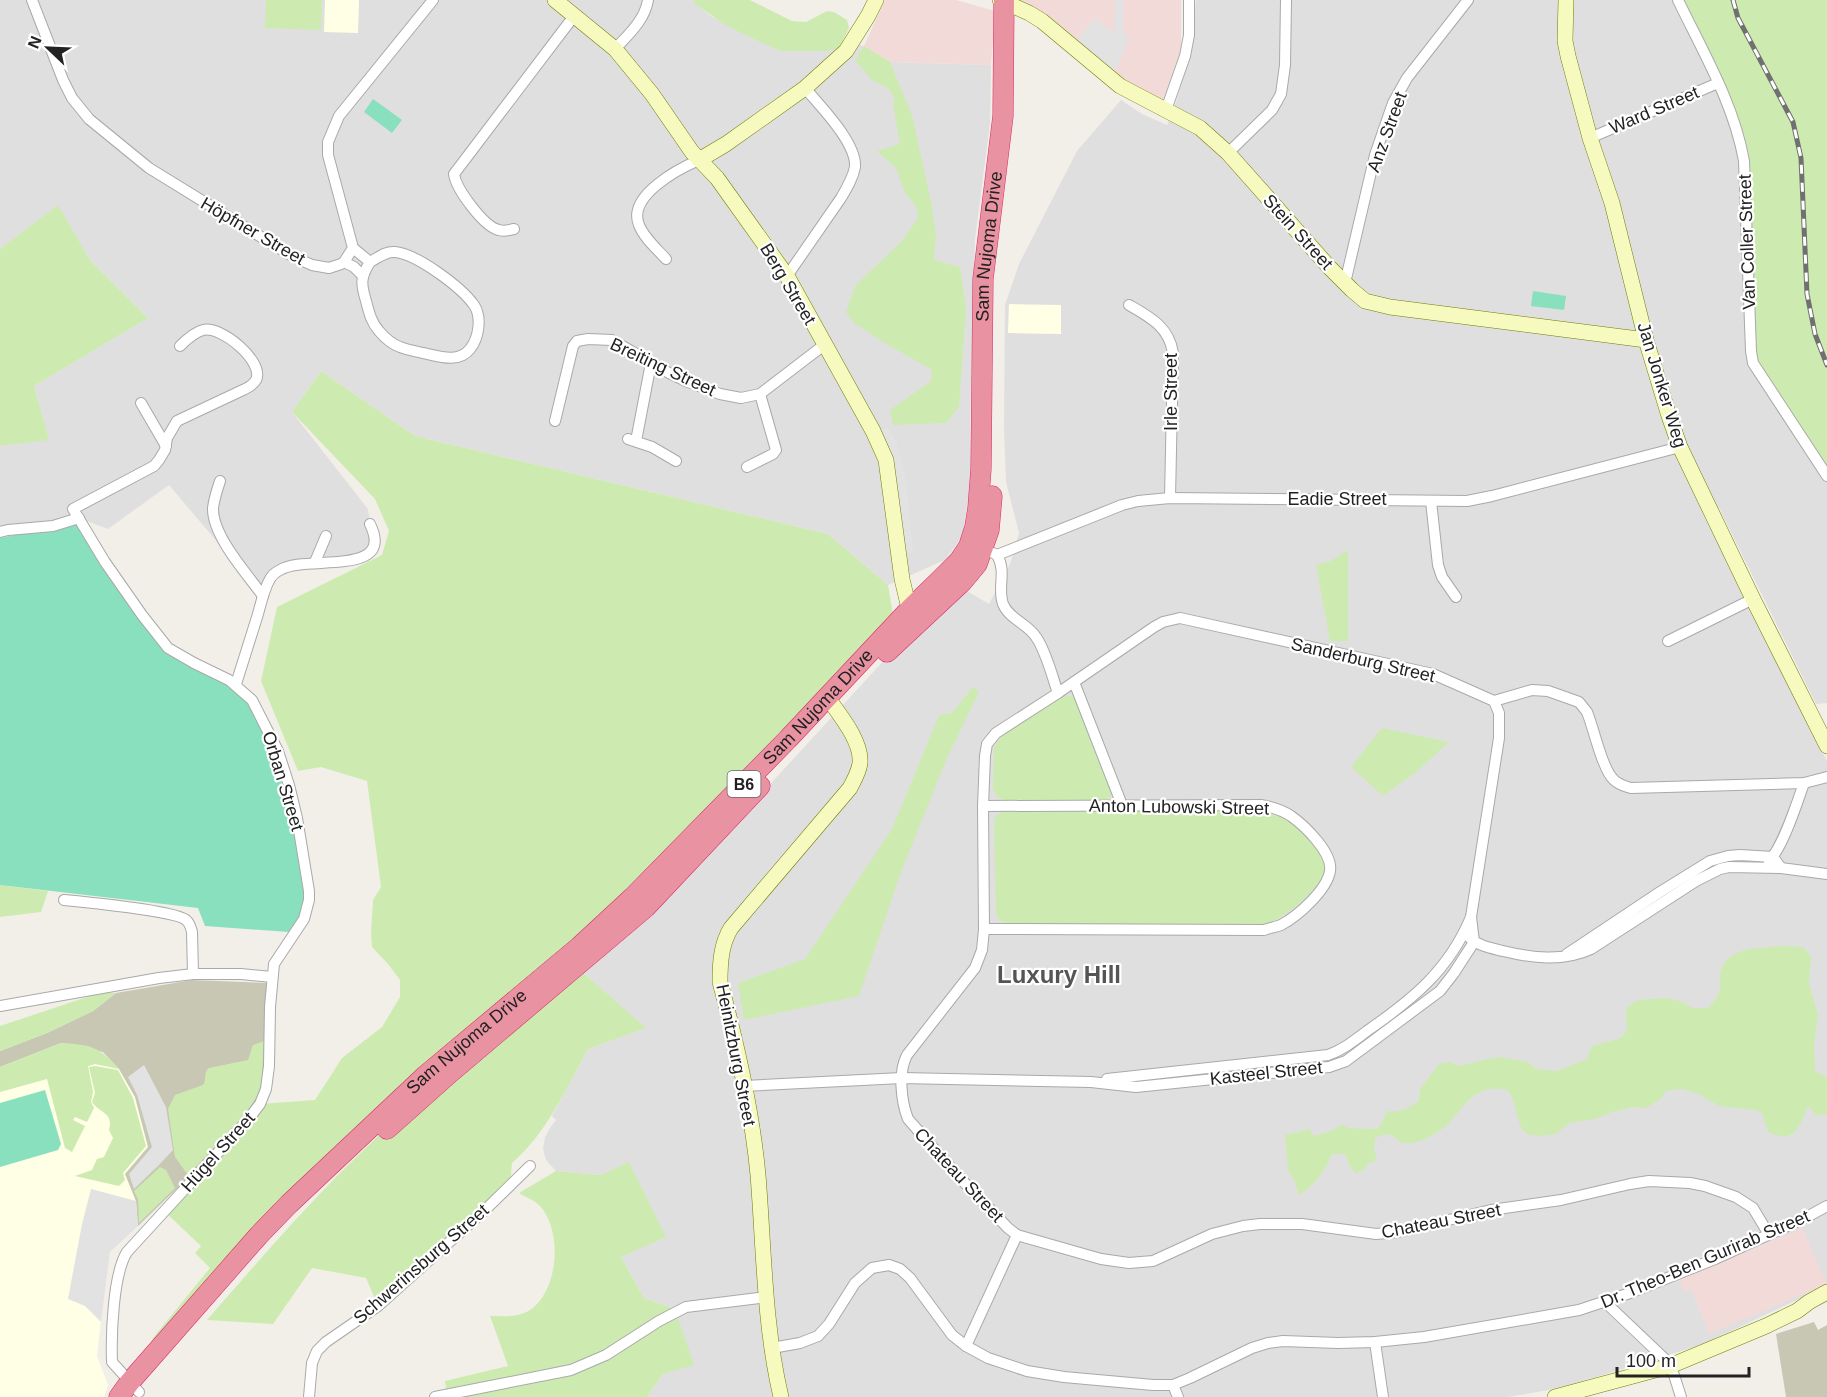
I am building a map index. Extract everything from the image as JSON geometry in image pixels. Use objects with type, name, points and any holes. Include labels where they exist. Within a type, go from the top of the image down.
[{"type":"highway","name":"Sam Nujoma Drive","points":[[131,1392],[283,1229],[398,1119],[646,907],[724,826],[830,701],[912,618],[962,582],[977,564],[990,530],[998,252],[1016,118],[1009,2]]},
{"type":"street","name":"Höpfner Street","points":[[32,0],[63,80],[72,98],[88,119],[149,168],[292,256],[312,265],[329,268],[344,262]]},
{"type":"street","points":[[370,262],[352,248],[328,155],[328,142],[339,116],[433,0]]},
{"type":"street","name":"Berg Street","points":[[555,0],[615,50],[652,94],[699,160],[717,178],[787,276],[873,431],[886,460],[902,579],[912,618]]},
{"type":"street","points":[[615,50],[640,19],[648,0]]},
{"type":"street","points":[[666,259],[638,223],[640,206],[646,196],[655,186],[680,169],[726,144],[805,88],[851,45],[876,0]]},
{"type":"street","points":[[1166,110],[1185,56],[1189,35],[1189,0]]},
{"type":"street","points":[[1228,153],[1272,110],[1281,94],[1285,65],[1286,0]]},
{"type":"street","name":"Anz Street","points":[[1345,283],[1375,155],[1393,103],[1407,78],[1468,0]]},
{"type":"street","name":"Jan Jonker Weg","points":[[1566,0],[1565,41],[1568,56],[1590,138],[1612,203],[1669,417],[1680,447],[1827,746]]},
{"type":"street","name":"Van Coller Street","points":[[1678,0],[1718,83],[1739,136],[1744,161],[1753,363],[1827,476]]},
{"type":"street","name":"Stein Street","points":[[1009,2],[1044,23],[1120,86],[1200,128],[1228,153],[1345,283],[1365,301],[1372,304],[1647,340]]},
{"type":"street","points":[[514,229],[500,231],[482,220],[458,186],[454,174],[574,16]]},
{"type":"street","name":"Ward Street","points":[[1590,138],[1718,83]]},
{"type":"street","points":[[787,276],[841,198],[849,185],[855,166],[855,157],[850,144],[805,88]]},
{"type":"street","points":[[352,248],[344,262],[354,267],[362,275]]},
{"type":"street","points":[[393,252],[409,255],[453,285],[475,306],[478,317],[475,340],[470,349],[455,358],[444,358],[400,347],[390,341],[372,322],[363,292],[362,275],[370,262],[393,252]]},
{"type":"street","name":"Irle Street","points":[[1129,305],[1153,319],[1172,345],[1170,498]]},
{"type":"street","points":[[0,532],[52,526],[79,518],[73,509],[154,466],[177,421],[253,384],[257,379],[252,360],[239,345],[212,330],[203,330],[180,346]]},
{"type":"street","name":"Breiting Street","points":[[555,421],[575,341],[588,339],[612,340],[688,382],[720,394],[741,398],[760,394]]},
{"type":"street","points":[[747,466],[776,450],[760,394],[824,345]]},
{"type":"street","points":[[651,363],[632,440],[676,461]]},
{"type":"street","points":[[141,403],[166,446]]},
{"type":"street","name":"Eadie Street","points":[[983,551],[1138,501],[1170,498],[1467,501],[1680,447]]},
{"type":"street","points":[[220,482],[213,507],[213,517],[227,548],[263,596]]},
{"type":"street","points":[[1431,501],[1438,569],[1456,597]]},
{"type":"street","name":"Orban Street","points":[[79,518],[105,561],[163,642],[180,655],[236,684],[252,700],[278,751],[297,818],[309,881],[309,900],[304,919],[274,964],[272,977]]},
{"type":"street","points":[[236,684],[269,580],[276,572],[294,564],[365,558],[375,541],[370,524]]},
{"type":"street","points":[[315,562],[326,536]]},
{"type":"street","points":[[902,1078],[907,1055],[975,968],[982,950],[984,928],[983,806],[988,740],[1058,693],[1035,635],[1004,606],[1002,568],[983,551]]},
{"type":"street","points":[[1668,641],[1753,599]]},
{"type":"street","name":"Sanderburg Street","points":[[1058,693],[1154,627],[1180,618],[1432,674],[1494,702]]},
{"type":"street","points":[[1074,682],[1122,805]]},
{"type":"street","points":[[1494,702],[1536,689],[1579,702],[1587,712],[1612,778],[1622,785],[1639,789],[1804,783],[1827,777]]},
{"type":"street","name":"Heinitzburg Street","points":[[782,1397],[772,1348],[758,1173],[744,1086],[720,982],[720,967],[727,935],[737,920],[850,789],[856,776],[860,764],[859,748],[830,701]]},
{"type":"street","name":"Kasteel Street","points":[[1091,1082],[1335,1053],[1384,1020],[1422,989],[1450,956],[1471,917],[1500,738],[1499,713],[1494,702]]},
{"type":"street","points":[[1762,868],[1773,857],[1804,783]]},
{"type":"street","name":"Anton Lubowski Street","points":[[983,806],[1261,805],[1276,808],[1292,816],[1322,847],[1330,864],[1330,870],[1321,891],[1291,918],[1280,925],[1264,930],[984,928]]},
{"type":"street","points":[[1564,957],[1710,861],[1740,855],[1773,857]]},
{"type":"street","points":[[1773,857],[1781,868]]},
{"type":"street","points":[[1464,933],[1474,942],[1527,956],[1564,957],[1591,949],[1713,872],[1729,867],[1781,868],[1827,874]]},
{"type":"street","points":[[64,900],[154,912],[188,921],[192,932],[193,974]]},
{"type":"street","name":"Kasteel Street","points":[[744,1086],[902,1078],[1091,1082],[1136,1087],[1329,1067],[1340,1064],[1402,1021],[1440,991],[1474,942],[1471,917]]},
{"type":"street","points":[[0,1006],[193,974],[241,974],[272,977]]},
{"type":"street","name":"Hügel Street","points":[[131,1392],[111,1362],[114,1314],[121,1263],[127,1252],[260,1104],[266,1089],[269,1066],[272,977]]},
{"type":"street","name":"Chateau Street","points":[[902,1078],[908,1119],[1008,1228],[1017,1235],[1115,1262],[1141,1263],[1163,1257],[1212,1234],[1243,1226],[1284,1223],[1320,1226],[1365,1234],[1398,1232],[1491,1210],[1561,1200],[1649,1181],[1690,1183],[1736,1197],[1757,1213],[1768,1233]]},
{"type":"street","name":"Schwerinsburg Street","points":[[309,1397],[312,1363],[317,1351],[378,1305],[484,1211],[530,1166]]},
{"type":"street","name":"Dr. Theo-Ben Gurirab Street","points":[[772,1348],[800,1343],[818,1336],[829,1324],[855,1283],[872,1268],[884,1265],[900,1269],[910,1278],[952,1335],[966,1346],[996,1361],[1027,1371],[1095,1381],[1173,1385],[1252,1348],[1268,1343],[1283,1341],[1374,1342],[1424,1337],[1579,1310],[1698,1266],[1827,1206]]},
{"type":"street","points":[[966,1346],[1017,1235]]},
{"type":"street","points":[[1797,1311],[1827,1292]]},
{"type":"street","points":[[435,1397],[571,1370],[606,1355],[686,1306],[767,1297]]},
{"type":"street","points":[[1605,1302],[1670,1366],[1681,1397]]},
{"type":"street","points":[[1556,1397],[1670,1366],[1730,1342],[1797,1311],[1827,1303]]},
{"type":"street","points":[[1374,1342],[1383,1397]]},
{"type":"street","points":[[1173,1385],[1179,1397]]},
{"type":"shaded area","points":[[0,0],[695,0],[695,3],[712,17],[733,28],[839,48],[843,40],[864,46],[890,62],[991,65],[990,123],[975,239],[970,420],[971,482],[962,537],[945,560],[888,585],[828,534],[415,436],[321,371],[292,412],[368,509],[373,546],[353,561],[273,570],[263,596],[169,485],[108,529],[79,518],[0,535],[0,446],[48,439],[34,386],[148,318],[90,260],[58,206],[0,249]]},
{"type":"shaded area","points":[[325,0],[359,0],[358,33],[324,32]]},
{"type":"shaded area","points":[[885,0],[956,0],[995,11],[991,65],[890,62],[864,46]]},
{"type":"shaded area","points":[[1017,0],[1181,0],[1181,49],[1163,100],[1155,105]]},
{"type":"shaded area","points":[[1115,0],[1124,0],[1123,31],[1129,39],[1113,75],[1076,42],[1095,18],[1114,32]]},
{"type":"shaded area","name":"Luxury Hill","points":[[1196,0],[1678,0],[1733,118],[1827,476],[1827,703],[1816,704],[1719,508],[1703,514],[1827,761],[1827,1286],[1701,1345],[1560,1388],[1508,1397],[647,1397],[663,1374],[675,1309],[644,1298],[621,1257],[666,1236],[601,1175],[556,1171],[546,1160],[543,1149],[545,1137],[556,1120],[552,1116],[588,1049],[645,1028],[583,972],[660,904],[922,619],[960,587],[989,604],[1010,564],[1019,533],[1006,482],[1004,428],[1005,305],[1019,264],[1077,151],[1121,100],[1142,114],[1167,125],[1192,51]]},
{"type":"shaded area","points":[[1009,304],[1061,305],[1061,334],[1008,333]]},
{"type":"shaded area","points":[[888,427],[896,441],[906,479],[913,553],[906,554],[891,451],[882,430]]},
{"type":"shaded area","points":[[192,980],[269,983],[264,1076],[260,1095],[249,1112],[195,1171],[138,1226],[136,1201],[125,1174],[148,1147],[135,1097],[119,1069],[103,1052],[61,1043],[0,1067],[0,1051],[47,1033],[93,1011],[116,993]]},
{"type":"shaded area","points":[[95,1064],[119,1069],[135,1097],[148,1147],[125,1174],[136,1201],[138,1226],[113,1248],[108,1258],[97,1356],[108,1385],[104,1397],[0,1397],[0,1092]]},
{"type":"shaded area","points":[[144,1065],[166,1107],[173,1150],[134,1189],[129,1174],[152,1147],[137,1095],[128,1077]]},
{"type":"shaded area","points":[[91,1189],[136,1201],[138,1226],[110,1252],[101,1322],[85,1306],[68,1299]]},
{"type":"shaded area","points":[[1802,1228],[1827,1284],[1709,1334],[1691,1289],[1684,1292],[1679,1280]]},
{"type":"shaded area","points":[[1814,1322],[1818,1330],[1827,1325],[1827,1397],[1786,1397],[1776,1334]]},
{"type":"green space","points":[[266,0],[322,0],[321,30],[265,28]]},
{"type":"green space","points":[[695,0],[750,0],[792,21],[806,22],[827,11],[834,12],[847,20],[849,28],[839,48],[827,51],[781,51],[722,23],[694,3]]},
{"type":"green space","points":[[1678,0],[1827,0],[1827,476],[1753,363],[1739,136]]},
{"type":"green space","points":[[864,46],[890,62],[912,115],[931,201],[936,234],[934,260],[960,267],[966,308],[959,407],[946,423],[893,425],[890,410],[930,382],[931,369],[854,323],[846,312],[855,286],[902,241],[918,218],[916,206],[905,193],[896,168],[877,151],[900,144],[893,104],[895,98],[889,89],[872,80],[855,60]]},
{"type":"green space","points":[[373,99],[402,120],[392,133],[364,112]]},
{"type":"green space","points":[[58,205],[90,260],[148,318],[34,386],[49,440],[0,446],[0,249]]},
{"type":"green space","points":[[1533,291],[1566,296],[1564,310],[1531,306]]},
{"type":"green space","points":[[321,371],[415,436],[828,534],[888,585],[893,614],[630,896],[489,1012],[158,1343],[152,1339],[210,1268],[195,1253],[201,1246],[164,1211],[260,1104],[315,1100],[342,1058],[382,1027],[400,997],[400,980],[372,947],[373,900],[381,887],[367,781],[321,767],[298,771],[261,681],[277,607],[382,555],[389,531],[375,499],[292,412]]},
{"type":"green space","points":[[77,522],[103,568],[164,651],[235,690],[249,705],[270,745],[297,831],[306,900],[301,914],[289,932],[205,926],[198,908],[0,885],[0,538]]},
{"type":"green space","points":[[1348,550],[1348,641],[1330,641],[1316,565],[1331,561]]},
{"type":"green space","points":[[973,687],[979,692],[947,758],[901,872],[859,996],[744,1020],[738,983],[805,959],[892,829],[938,718],[940,715],[952,713]]},
{"type":"green space","points":[[1063,696],[1072,696],[1078,702],[1113,794],[1107,800],[1004,800],[997,797],[993,789],[994,747],[1002,736]]},
{"type":"green space","points":[[1382,728],[1449,742],[1416,772],[1383,796],[1351,767]]},
{"type":"green space","points":[[1262,810],[1280,815],[1294,824],[1316,847],[1324,864],[1324,872],[1317,886],[1293,908],[1268,924],[1252,927],[1008,923],[1000,921],[996,915],[994,824],[996,816],[1003,811]]},
{"type":"green space","points":[[0,885],[48,891],[41,912],[0,917]]},
{"type":"green space","points":[[1779,946],[1803,947],[1811,956],[1809,984],[1818,1015],[1814,1046],[1815,1071],[1827,1077],[1827,1114],[1816,1115],[1808,1106],[1795,1132],[1790,1135],[1768,1132],[1762,1113],[1756,1110],[1719,1106],[1697,1093],[1682,1089],[1666,1091],[1660,1100],[1645,1108],[1634,1107],[1595,1119],[1569,1123],[1556,1134],[1539,1136],[1527,1134],[1521,1128],[1508,1090],[1494,1089],[1474,1095],[1446,1126],[1423,1140],[1409,1144],[1400,1142],[1388,1134],[1375,1138],[1374,1149],[1377,1160],[1370,1162],[1364,1170],[1355,1173],[1345,1154],[1332,1154],[1319,1177],[1299,1195],[1288,1170],[1285,1135],[1310,1129],[1313,1136],[1331,1131],[1341,1125],[1349,1128],[1377,1129],[1387,1111],[1404,1109],[1419,1101],[1420,1089],[1439,1064],[1450,1062],[1459,1066],[1500,1057],[1528,1062],[1536,1069],[1557,1071],[1587,1059],[1592,1046],[1621,1038],[1627,1030],[1626,1008],[1638,1000],[1666,998],[1680,1001],[1693,1008],[1708,1008],[1719,993],[1720,974],[1729,958],[1743,951]]},
{"type":"green space","points":[[577,967],[646,1028],[588,1049],[546,1124],[512,1163],[510,1186],[378,1306],[366,1278],[312,1268],[273,1324],[207,1320],[303,1212],[364,1149],[454,1069]]},
{"type":"green space","points":[[99,993],[116,993],[93,1011],[47,1033],[0,1051],[0,1026]]},
{"type":"green space","points":[[264,1041],[259,1093],[247,1112],[188,1175],[175,1157],[168,1109],[175,1095],[203,1085],[209,1068],[248,1060],[253,1045]]},
{"type":"green space","points":[[61,1043],[94,1048],[119,1069],[95,1064],[88,1066],[93,1092],[91,1102],[94,1108],[87,1122],[75,1117],[73,1120],[85,1126],[72,1152],[65,1148],[47,1079],[0,1092],[0,1067]]},
{"type":"green space","points":[[89,1067],[118,1070],[133,1098],[146,1146],[123,1173],[125,1180],[119,1186],[75,1176],[92,1170],[97,1159],[104,1157],[113,1138],[109,1130],[108,1116],[92,1102],[95,1093]]},
{"type":"green space","points":[[45,1090],[61,1144],[58,1150],[0,1167],[0,1103]]},
{"type":"green space","points":[[629,1162],[666,1237],[621,1257],[644,1298],[675,1309],[694,1365],[663,1374],[647,1397],[447,1397],[445,1381],[508,1366],[490,1316],[510,1316],[530,1310],[540,1301],[552,1275],[554,1244],[547,1216],[539,1205],[519,1193],[556,1171],[601,1175]]},
{"type":"green space","points":[[160,1167],[166,1170],[175,1188],[139,1223],[138,1199],[134,1191]]},
{"type":"railway","points":[[1733,0],[1738,18],[1793,122],[1801,158],[1807,294],[1815,334],[1827,365]]},
{"type":"district","name":"Luxury Hill","points":[[1059,975]]}]
